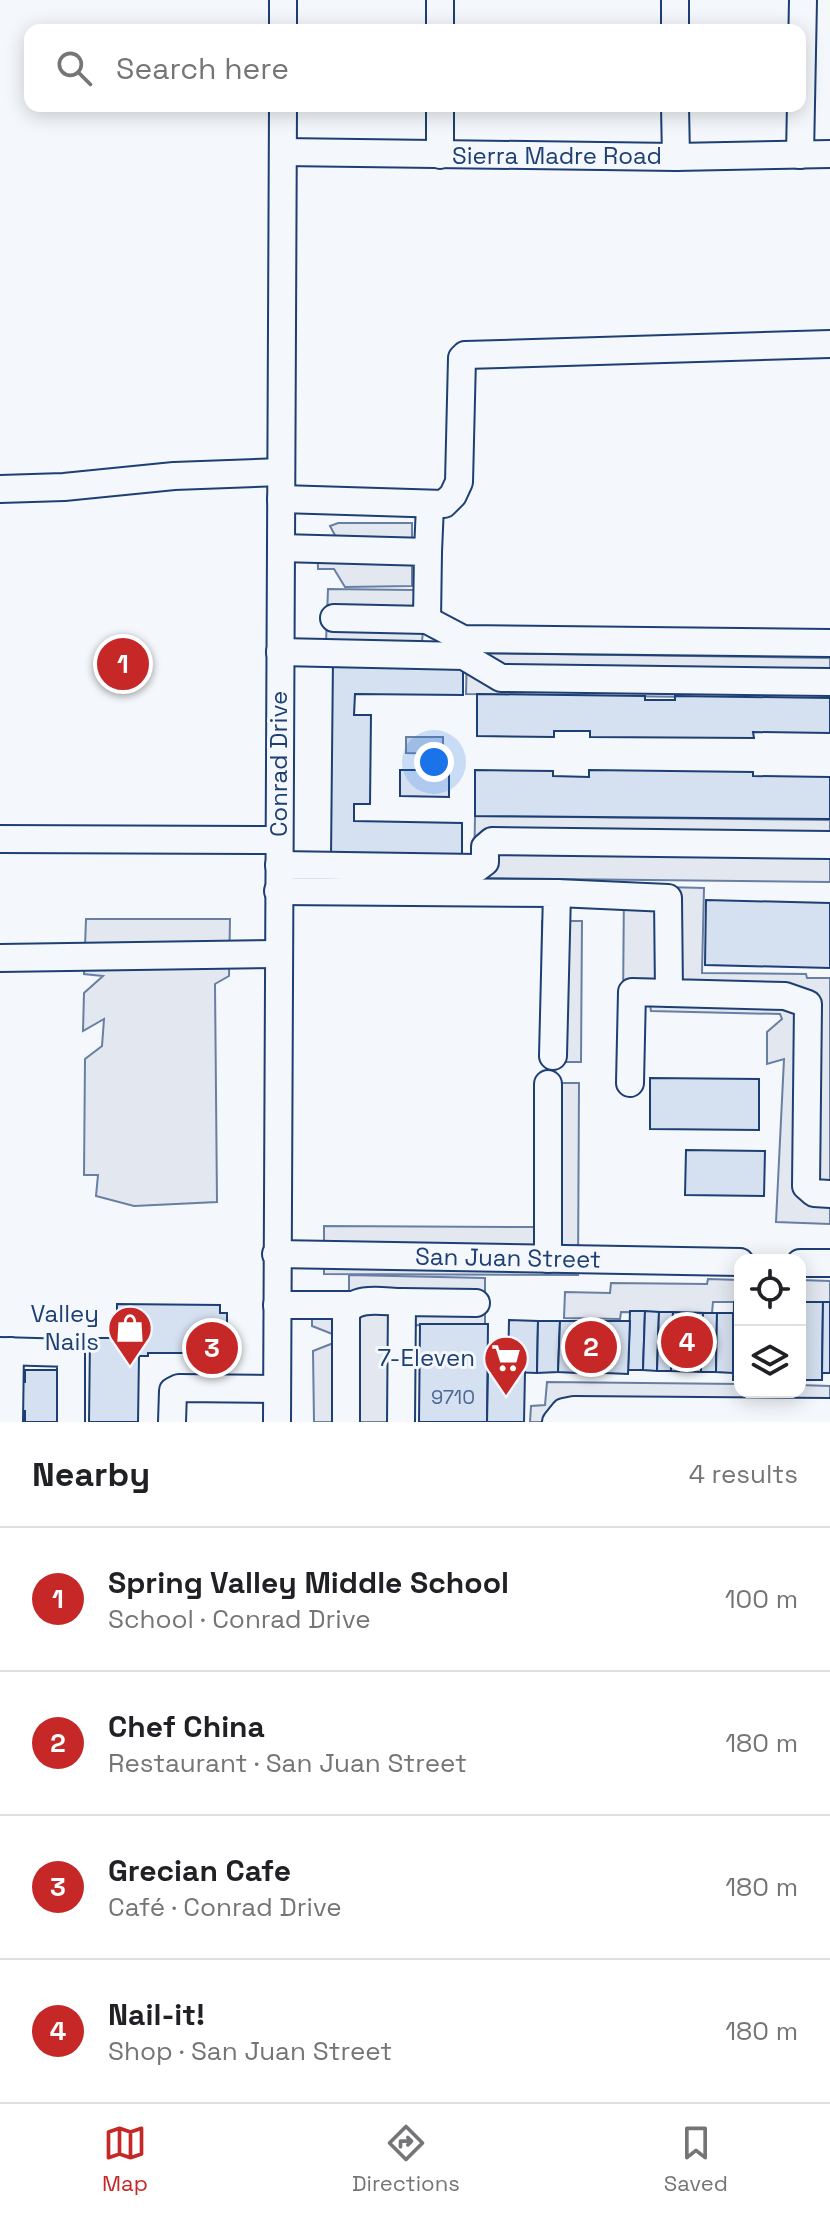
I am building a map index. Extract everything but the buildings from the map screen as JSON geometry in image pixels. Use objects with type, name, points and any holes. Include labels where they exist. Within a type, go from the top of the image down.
[{"type":"street","points":[[283,0],[283,24]]},
{"type":"street","points":[[440,0],[440,24]]},
{"type":"street","points":[[675,0],[675,24]]},
{"type":"street","points":[[803,0],[803,24]]},
{"type":"street","name":"Conrad Drive","points":[[277,1422],[283,112]]},
{"type":"street","points":[[440,112],[440,155]]},
{"type":"street","points":[[675,112],[676,157]]},
{"type":"street","points":[[800,155],[801,112]]},
{"type":"street","name":"Sierra Madre Road","points":[[283,152],[676,157],[830,154]]},
{"type":"street","points":[[281,499],[444,504],[459,482],[462,358],[465,355],[830,344]]},
{"type":"street","points":[[0,489],[64,487],[174,476],[281,472]]},
{"type":"street","points":[[427,620],[430,505]]},
{"type":"street","points":[[281,548],[428,552]]},
{"type":"street","points":[[334,618],[427,620],[463,639],[830,643]]},
{"type":"street","points":[[280,652],[464,656],[501,678],[830,682]]},
{"type":"street","points":[[0,839],[557,893],[668,898],[669,993]]},
{"type":"street","points":[[279,866],[477,868],[485,862],[485,847],[492,841],[830,845]]},
{"type":"street","points":[[553,1056],[557,893]]},
{"type":"street","points":[[0,958],[278,954]]},
{"type":"street","points":[[630,1083],[632,992],[785,996],[819,1004],[806,1186],[814,1193],[830,1194]]},
{"type":"street","points":[[548,1084],[548,1259]]},
{"type":"street","name":"San Juan Street","points":[[276,1254],[734,1262]]},
{"type":"street","points":[[806,1263],[830,1263]]},
{"type":"street","points":[[401,1422],[402,1302]]},
{"type":"street","points":[[277,1305],[476,1303]]},
{"type":"street","points":[[346,1422],[346,1313],[350,1305]]},
{"type":"street","points":[[9,1422],[5,1351],[71,1353],[71,1422]]},
{"type":"street","points":[[172,1422],[173,1391],[179,1388],[277,1389]]},
{"type":"street","points":[[556,1422],[564,1412],[574,1410],[725,1417],[830,1412]]},
{"type":"shaded area","points":[[338,523],[412,523],[412,586],[345,587],[334,569],[318,569],[317,538],[336,537],[330,526]]},
{"type":"shaded area","points":[[328,589],[415,590],[411,630],[423,632],[421,650],[326,643]]},
{"type":"shaded area","points":[[467,653],[830,658],[830,699],[466,694]]},
{"type":"shaded area","points":[[475,816],[830,820],[830,882],[474,878]]},
{"type":"shaded area","points":[[624,886],[704,888],[702,973],[806,974],[807,978],[830,978],[830,1224],[776,1222],[784,1059],[767,1064],[767,1032],[782,1019],[780,1014],[651,1011],[650,1005],[623,1005]]},
{"type":"shaded area","points":[[86,919],[230,919],[229,976],[215,984],[217,1202],[134,1206],[96,1196],[98,1175],[84,1175],[85,1059],[102,1046],[104,1019],[83,1031],[84,993],[103,976],[84,974]]},
{"type":"shaded area","points":[[542,921],[582,921],[581,1062],[541,1062]]},
{"type":"shaded area","points":[[535,1083],[579,1083],[578,1275],[324,1274],[324,1226],[534,1227]]},
{"type":"shaded area","points":[[349,1275],[485,1278],[485,1326],[413,1325],[412,1422],[314,1422],[313,1351],[336,1342],[335,1335],[312,1326],[312,1302],[349,1297]]},
{"type":"shaded area","points":[[708,1279],[734,1280],[734,1302],[713,1302],[712,1313],[621,1312],[620,1319],[564,1318],[565,1292],[610,1293],[611,1283],[707,1284]]},
{"type":"shaded area","points":[[806,1280],[830,1281],[830,1304],[806,1303]]},
{"type":"shaded area","points":[[547,1382],[734,1384],[734,1398],[806,1398],[806,1385],[830,1386],[830,1422],[530,1422],[531,1406],[545,1405]]},
{"type":"water","points":[[406,737],[443,737],[443,754],[406,753]]},
{"type":"place","name":"Spring Valley Middle School","points":[[123,664]]},
{"type":"place","name":"Nail-it!","points":[[687,1342]]},
{"type":"place","name":"Chef China","points":[[591,1347]]},
{"type":"place","name":"Grecian Cafe","points":[[212,1348]]},
{"type":"place","name":"Valley Nails","points":[[130,1367]]},
{"type":"place","name":"7-Eleven","points":[[506,1397]]}]
